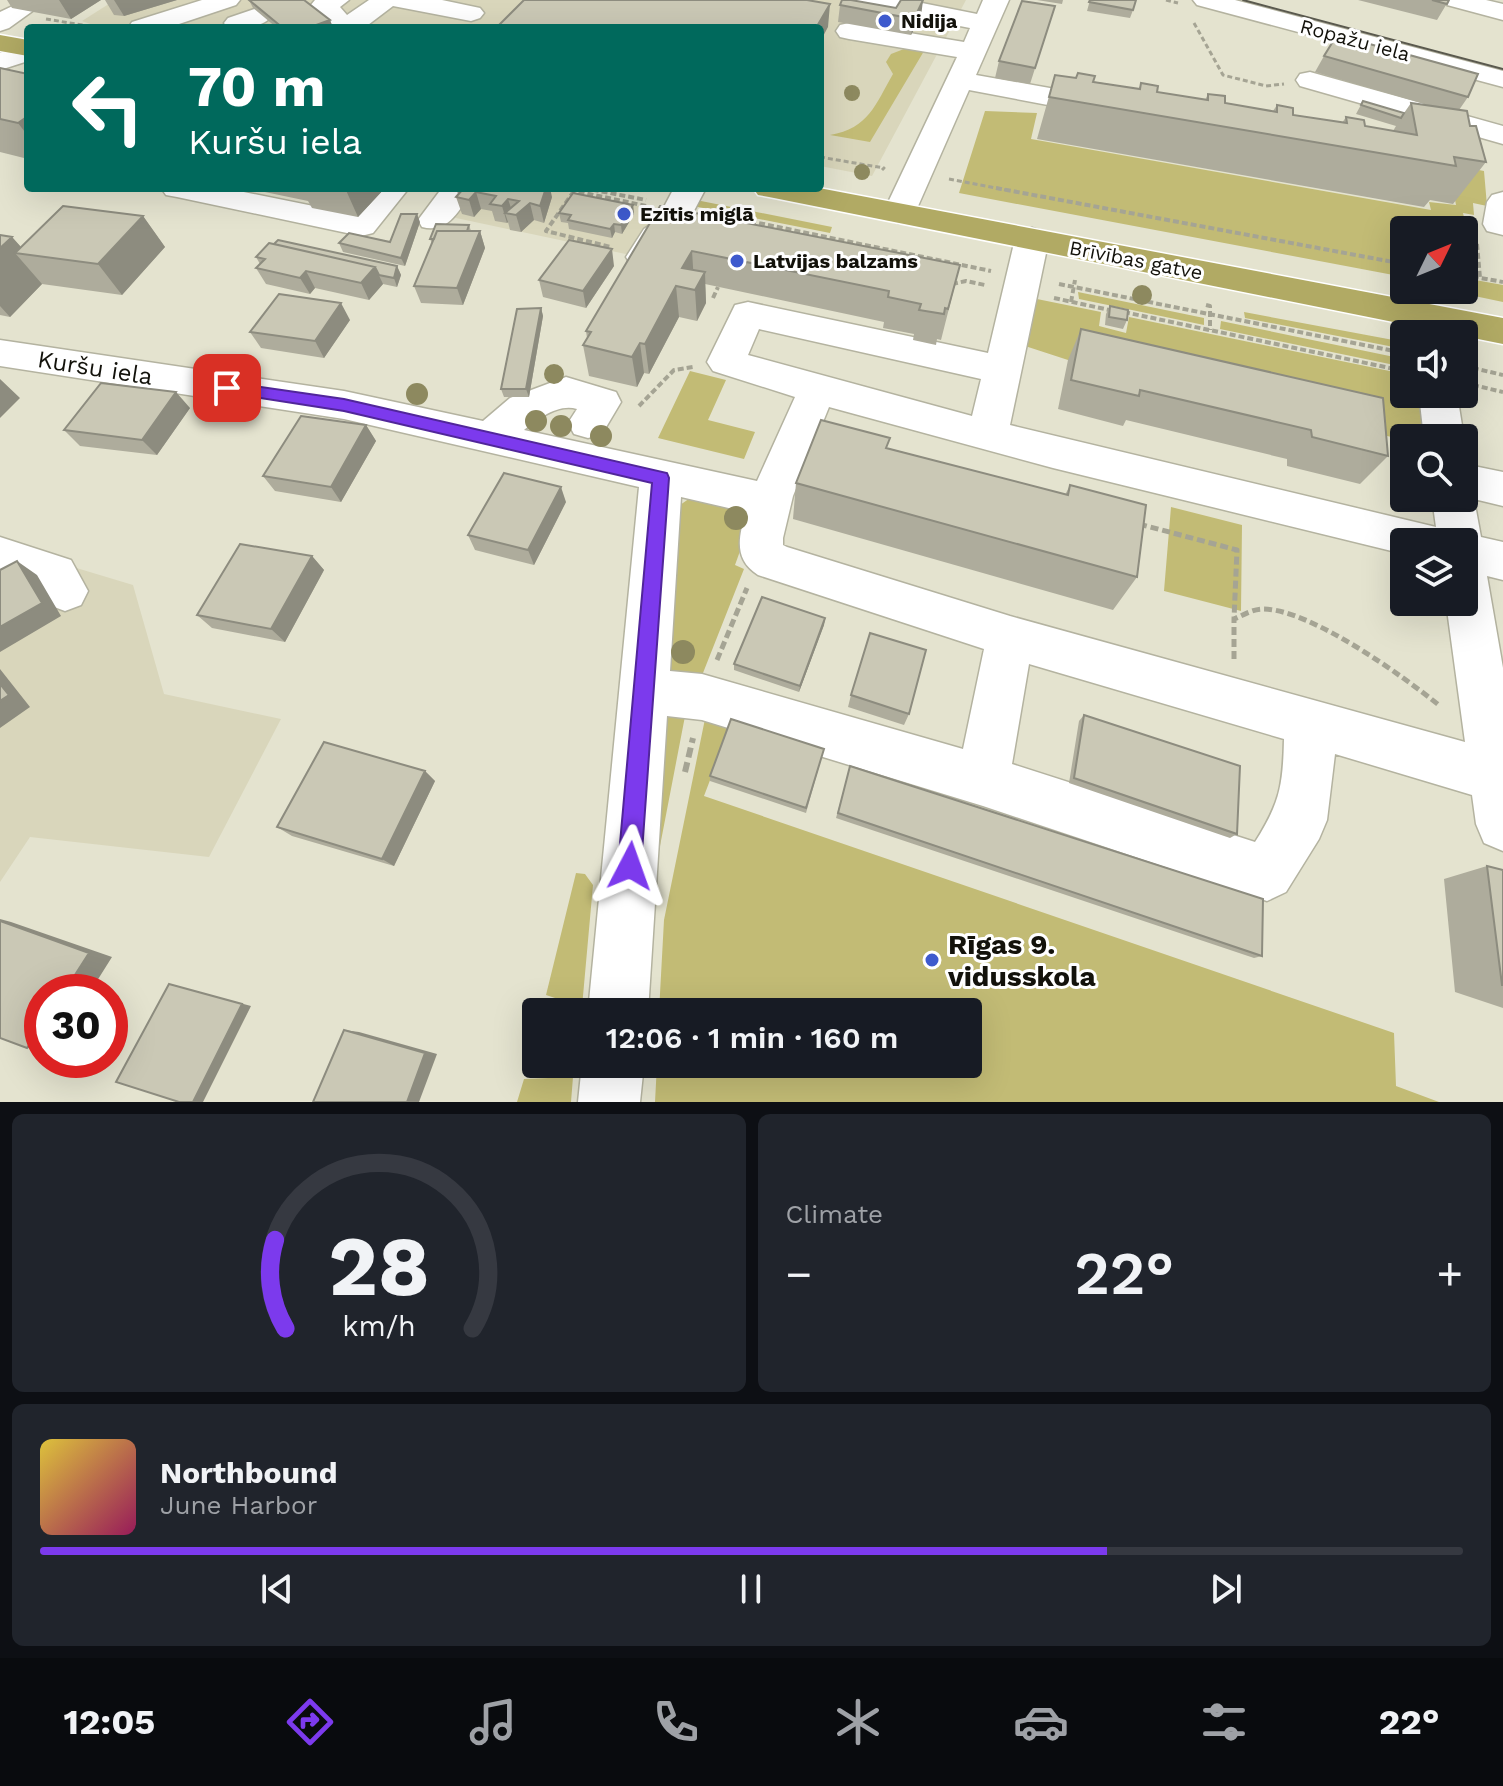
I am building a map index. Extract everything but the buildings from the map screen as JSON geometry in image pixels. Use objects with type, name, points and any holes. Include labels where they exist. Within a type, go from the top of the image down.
[{"type":"highway","points":[[0,43],[24,49]]},
{"type":"highway","name":"Brīvības gatve","points":[[790,192],[1032,239],[1403,320]]},
{"type":"highway","name":"Brīvības gatve","points":[[1478,329],[1503,331]]},
{"type":"street","points":[[323,11],[385,0]]},
{"type":"street","points":[[401,0],[461,10]]},
{"type":"street","points":[[868,0],[997,8],[972,51],[899,213]]},
{"type":"street","name":"Ropažu iela","points":[[1206,0],[1503,79]]},
{"type":"street","points":[[1456,0],[1503,12]]},
{"type":"street","points":[[428,24],[461,10]]},
{"type":"street","points":[[178,24],[242,17]]},
{"type":"street","points":[[849,31],[972,51]]},
{"type":"street","points":[[0,62],[24,52]]},
{"type":"street","points":[[959,80],[1140,113]]},
{"type":"street","points":[[1310,80],[1503,135]]},
{"type":"street","points":[[187,192],[241,214],[361,226],[390,192]]},
{"type":"street","points":[[434,220],[455,192]]},
{"type":"street","points":[[1503,202],[1499,224],[1503,225]]},
{"type":"street","points":[[642,261],[656,236],[670,226],[682,204]]},
{"type":"street","points":[[988,434],[1032,239]]},
{"type":"street","points":[[1004,370],[748,314],[726,362],[817,390],[988,434],[1049,470],[1390,535]]},
{"type":"street","name":"Kuršu iela","points":[[0,353],[344,405],[772,501]]},
{"type":"street","points":[[817,390],[772,501],[759,542],[761,554],[774,562],[1010,637],[1310,723],[1497,769]]},
{"type":"street","points":[[499,428],[524,408],[566,391],[595,412]]},
{"type":"street","points":[[619,998],[661,478]]},
{"type":"street","points":[[1478,483],[1503,489]]},
{"type":"street","points":[[1478,555],[1503,561]]},
{"type":"street","points":[[0,556],[55,573],[65,591]]},
{"type":"street","points":[[1472,616],[1503,824]]},
{"type":"street","points":[[983,780],[1010,637]]},
{"type":"street","points":[[642,691],[702,697],[983,780],[1267,873],[1300,820],[1309,770],[1310,723]]},
{"type":"street","points":[[609,1102],[612,1078]]},
{"type":"path","points":[[1194,23],[1223,75],[1266,86],[1310,80]]},
{"type":"path","points":[[824,158],[884,168]]},
{"type":"path","points":[[948,179],[1390,261]]},
{"type":"path","points":[[573,192],[546,231],[599,242]]},
{"type":"path","points":[[579,192],[669,211],[682,204]]},
{"type":"path","points":[[608,192],[682,204]]},
{"type":"path","points":[[837,251],[842,227]]},
{"type":"path","points":[[958,256],[950,285],[966,281],[1021,286],[1071,302],[1390,368]]},
{"type":"path","points":[[922,268],[926,257]]},
{"type":"path","points":[[1478,278],[1503,282]]},
{"type":"path","points":[[1071,302],[1075,280]]},
{"type":"path","points":[[713,298],[718,287]]},
{"type":"path","points":[[1210,314],[1210,330]]},
{"type":"path","points":[[595,412],[634,411],[674,370],[726,362]]},
{"type":"path","points":[[1478,369],[1503,375]]},
{"type":"path","points":[[1478,386],[1503,392]]},
{"type":"path","points":[[1135,523],[1237,550],[1233,700]]},
{"type":"path","points":[[1234,619],[1263,609],[1293,618],[1348,643],[1422,690],[1497,769]]},
{"type":"shaded area","points":[[115,0],[966,0],[872,176],[824,167],[824,24],[90,24],[82,21]]},
{"type":"shaded area","points":[[904,49],[924,51],[870,142],[830,135],[854,127],[869,114],[893,74],[886,62],[891,54]]},
{"type":"shaded area","points":[[985,111],[1037,113],[1031,139],[1431,210],[1429,202],[1456,205],[1448,164],[1484,171],[1487,206],[1473,203],[1474,215],[1390,216],[1390,274],[959,193]]},
{"type":"shaded area","points":[[461,192],[567,192],[664,211],[635,256],[442,215]]},
{"type":"shaded area","points":[[696,200],[832,227],[830,233],[693,206]]},
{"type":"shaded area","points":[[1478,281],[1503,285],[1503,302],[1478,297]]},
{"type":"shaded area","points":[[1078,292],[1204,318],[1204,325],[1079,299]]},
{"type":"shaded area","points":[[1032,298],[1101,312],[1099,326],[1126,333],[1129,317],[1390,371],[1390,408],[1429,408],[1431,424],[1390,424],[1390,437],[1068,360],[1022,345]]},
{"type":"shaded area","points":[[1244,312],[1390,339],[1390,346],[1245,318]]},
{"type":"shaded area","points":[[1221,321],[1390,356],[1390,364],[1220,329]]},
{"type":"shaded area","points":[[690,371],[726,380],[708,420],[755,432],[744,459],[658,438]]},
{"type":"shaded area","points":[[690,498],[757,504],[735,565],[744,569],[701,678],[691,683],[668,670],[673,510]]},
{"type":"shaded area","points":[[1171,507],[1242,525],[1241,611],[1164,591]]},
{"type":"shaded area","points":[[0,545],[133,585],[164,694],[281,719],[209,857],[30,837],[0,882]]},
{"type":"shaded area","points":[[686,711],[655,872],[660,722],[670,713]]},
{"type":"shaded area","name":"Rīgas 9. vidusskola","points":[[706,714],[731,725],[704,796],[1394,1033],[1396,1086],[1439,1102],[655,1102],[656,1078],[982,1078],[982,998],[660,998],[664,920]]},
{"type":"shaded area","points":[[576,873],[585,874],[593,885],[583,998],[546,995]]},
{"type":"shaded area","points":[[573,1078],[571,1102],[517,1102],[524,1079]]},
{"type":"tram line","points":[[1243,0],[1503,69]]},
{"type":"place","name":"Nidija","points":[[885,21]]},
{"type":"place","name":"Ezītis miglā","points":[[624,214]]},
{"type":"place","name":"Latvijas balzams","points":[[737,261]]},
{"type":"place","name":"Rīgas 9. vidusskola","points":[[932,960]]},
{"type":"route","points":[[227,388],[344,405],[661,478],[630,866]]}]
